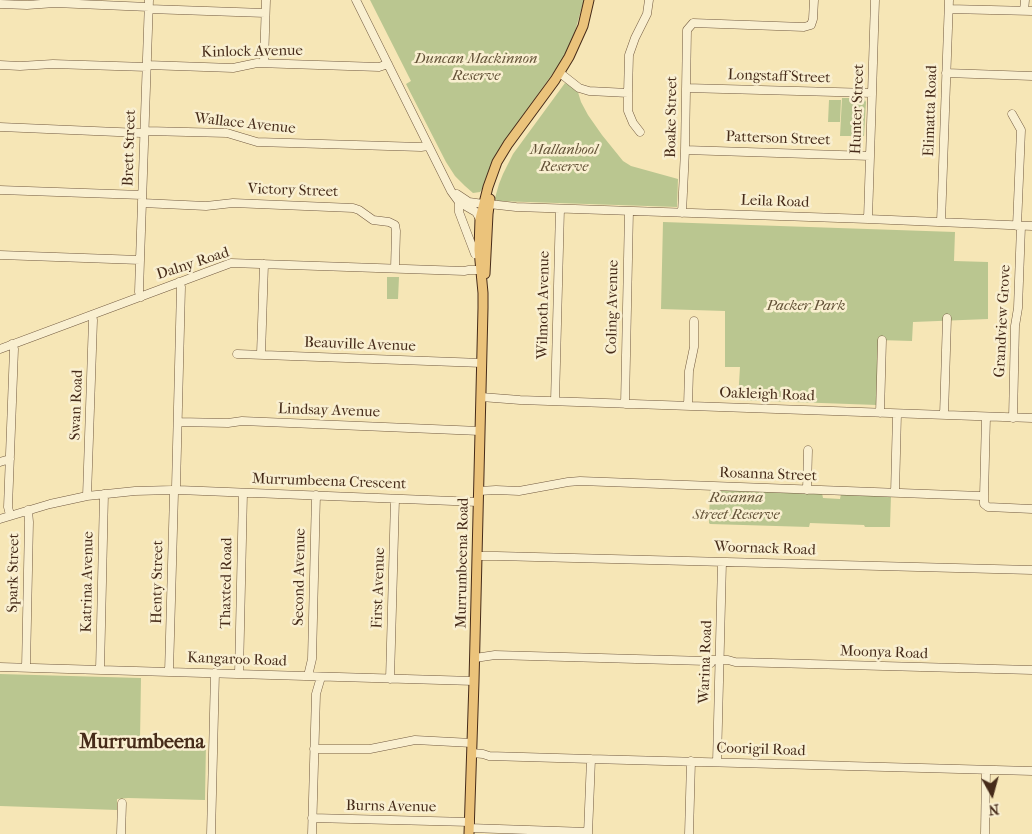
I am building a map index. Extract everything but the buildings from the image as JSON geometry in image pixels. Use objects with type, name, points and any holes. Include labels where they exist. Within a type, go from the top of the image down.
[{"type":"main road","name":"Murrumbeena Road","points":[[562,74],[579,36],[589,0]]},
{"type":"main road","name":"Murrumbeena Road","points":[[483,272],[479,250],[480,220],[495,166],[504,150],[574,60],[590,18],[594,0]]},
{"type":"main road","name":"Murrumbeena Road","points":[[469,828],[486,204]]},
{"type":"street","points":[[264,63],[266,0]]},
{"type":"street","points":[[356,0],[447,184],[453,194],[475,211],[480,220]]},
{"type":"street","points":[[640,132],[633,123],[628,111],[629,55],[647,14],[649,0]]},
{"type":"street","name":"Boake Street","points":[[682,213],[687,30],[693,23],[804,27],[811,25],[814,0]]},
{"type":"street","name":"Hunter Street","points":[[868,219],[875,0]]},
{"type":"street","name":"Elimatta Road","points":[[941,222],[949,0]]},
{"type":"street","points":[[949,9],[1028,11],[1025,0]]},
{"type":"street","points":[[0,4],[149,5],[265,13]]},
{"type":"street","name":"Brett Street","points":[[140,296],[149,5]]},
{"type":"street","name":"Kinlock Avenue","points":[[0,65],[53,64],[233,68],[257,63],[379,66],[388,64]]},
{"type":"street","points":[[946,73],[1032,76]]},
{"type":"street","points":[[562,74],[579,88],[588,91],[628,93]]},
{"type":"street","name":"Longstaff Street","points":[[686,88],[872,93]]},
{"type":"street","name":"Grandview Grove","points":[[1012,114],[1021,130],[1018,308],[1015,326],[1013,418]]},
{"type":"street","name":"Wallace Avenue","points":[[0,127],[227,133],[257,142],[420,148],[428,146]]},
{"type":"street","name":"Patterson Street","points":[[685,150],[870,156]]},
{"type":"street","points":[[0,190],[142,199]]},
{"type":"street","name":"Victory Street","points":[[142,199],[206,206],[234,203],[353,208],[373,220],[389,222],[395,225],[395,268]]},
{"type":"street","points":[[460,200],[459,212],[475,254]]},
{"type":"street","name":"Leila Road","points":[[460,200],[516,207],[1032,226]]},
{"type":"street","name":"Wilmoth Avenue","points":[[556,402],[560,209]]},
{"type":"street","name":"Coling Avenue","points":[[625,404],[629,211]]},
{"type":"street","points":[[0,255],[140,260]]},
{"type":"street","name":"Dalny Road","points":[[0,349],[231,263],[483,272]]},
{"type":"street","points":[[261,354],[264,264]]},
{"type":"street","name":"Henty Street","points":[[169,672],[178,422],[181,287],[179,282]]},
{"type":"street","name":"Swan Road","points":[[87,496],[92,315]]},
{"type":"street","points":[[944,415],[947,318]]},
{"type":"street","points":[[688,406],[689,371],[694,347],[694,321]]},
{"type":"street","points":[[880,413],[882,340]]},
{"type":"street","points":[[10,516],[8,507],[14,349],[12,344]]},
{"type":"street","name":"Beauville Avenue","points":[[237,354],[482,363]]},
{"type":"street","name":"Oakleigh Road","points":[[481,399],[1032,418]]},
{"type":"street","points":[[895,493],[897,414]]},
{"type":"street","points":[[986,417],[984,505],[988,508],[1032,509]]},
{"type":"street","name":"Lindsay Avenue","points":[[178,422],[228,423],[242,421],[480,431]]},
{"type":"street","points":[[807,490],[808,450]]},
{"type":"street","points":[[0,462],[10,459]]},
{"type":"street","name":"Rosanna Street","points":[[479,489],[523,491],[573,481],[984,496]]},
{"type":"street","name":"Murrumbeena Crescent","points":[[0,519],[62,501],[87,496],[156,490],[478,502]]},
{"type":"street","name":"Thaxted Road","points":[[239,674],[243,493]]},
{"type":"street","name":"Katrina Avenue","points":[[100,670],[104,494]]},
{"type":"street","name":"Second Avenue","points":[[315,676],[312,659],[316,495]]},
{"type":"street","name":"First Avenue","points":[[390,679],[395,499]]},
{"type":"street","name":"Spark Street","points":[[26,667],[30,522],[28,510]]},
{"type":"street","name":"Woornack Road","points":[[477,555],[1032,570]]},
{"type":"street","name":"Warina Road","points":[[716,762],[722,562]]},
{"type":"street","name":"Moonya Road","points":[[475,655],[1032,670]]},
{"type":"street","name":"Kangaroo Road","points":[[0,667],[474,681]]},
{"type":"street","points":[[211,834],[215,673]]},
{"type":"street","points":[[312,834],[315,676]]},
{"type":"street","points":[[314,749],[370,749],[415,740],[472,743]]},
{"type":"street","name":"Coorigil Road","points":[[472,755],[483,757],[1032,771]]},
{"type":"street","points":[[588,833],[591,759]]},
{"type":"street","points":[[689,834],[691,761]]},
{"type":"street","points":[[984,834],[986,770]]},
{"type":"street","points":[[122,803],[122,834]]},
{"type":"street","name":"Burns Avenue","points":[[312,818],[588,833]]},
{"type":"green space","name":"Duncan Mackinnon Reserve","points":[[370,0],[584,0],[575,31],[563,59],[501,146],[491,164],[480,192],[473,193],[465,186],[455,176],[446,162],[406,84],[411,81]]},
{"type":"green space","name":"Mallanbool Reserve","points":[[565,83],[577,89],[588,115],[623,161],[631,166],[678,179],[677,207],[497,201],[495,198],[499,184],[513,154]]},
{"type":"green space","points":[[842,98],[864,98],[866,102],[864,136],[840,136]]},
{"type":"green space","points":[[829,100],[841,100],[840,122],[828,122]]},
{"type":"green space","name":"Packer Park","points":[[663,222],[955,232],[954,261],[988,262],[988,319],[913,322],[912,341],[879,340],[877,405],[738,400],[740,367],[725,367],[725,311],[661,309]]},
{"type":"green space","points":[[387,277],[399,277],[398,299],[387,299]]},
{"type":"green space","name":"Rosanna Street Reserve","points":[[710,488],[822,493],[823,498],[840,499],[841,494],[891,495],[890,527],[810,523],[809,527],[710,524]]},
{"type":"green space","points":[[0,674],[141,678],[140,740],[206,742],[205,800],[117,799],[117,810],[0,806]]},
{"type":"district","name":"Murrumbeena","points":[[142,743]]}]
